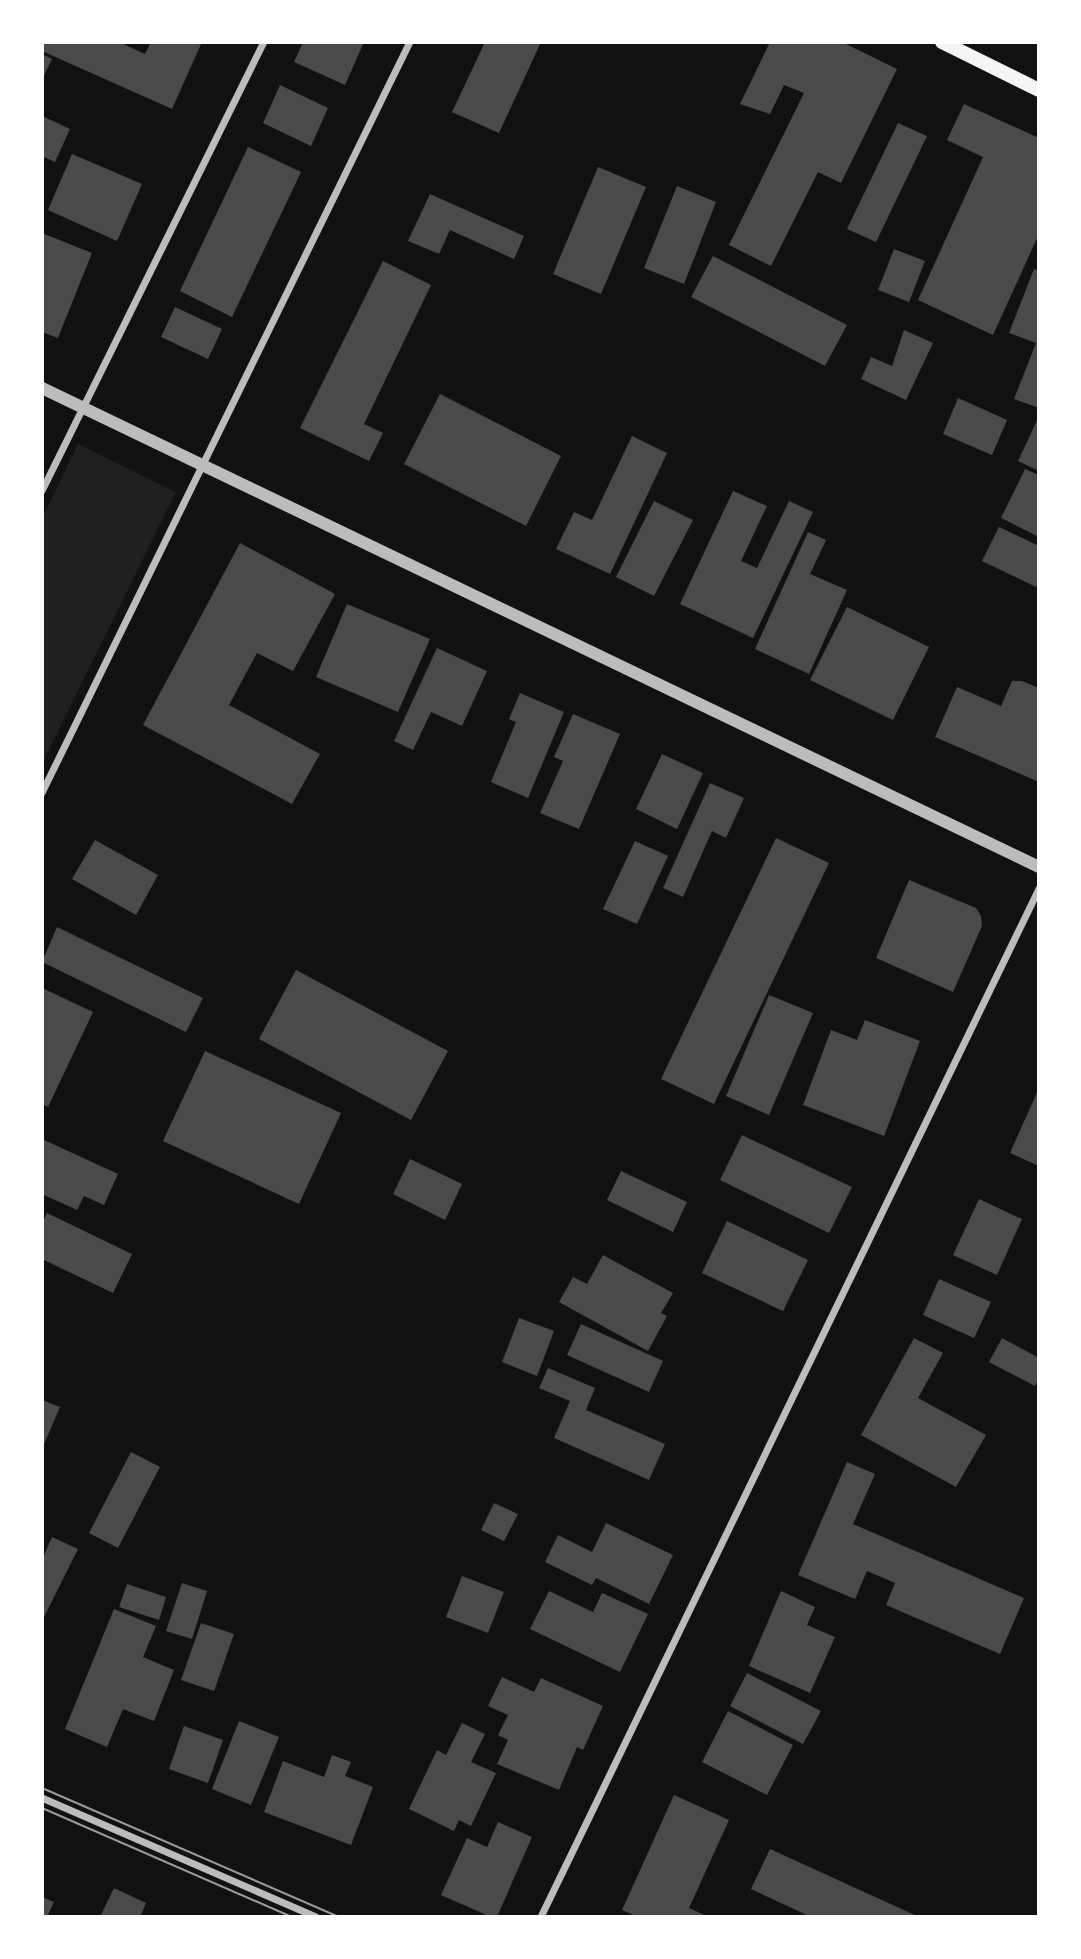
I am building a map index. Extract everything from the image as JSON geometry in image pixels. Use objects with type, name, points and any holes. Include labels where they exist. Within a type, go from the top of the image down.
[{"type":"main road","points":[[942,42],[1039,90]]},
{"type":"street","points":[[42,491],[264,42]]},
{"type":"street","points":[[42,793],[410,42]]},
{"type":"street","points":[[42,388],[1039,867]]},
{"type":"street","points":[[541,1917],[1039,889]]},
{"type":"street","points":[[42,1798],[316,1917]]},
{"type":"shaded area","points":[[78,444],[176,492],[42,764],[42,518]]},
{"type":"building","points":[[42,42],[119,42],[145,54],[151,42],[202,42],[172,109],[42,51]]},
{"type":"building","points":[[303,42],[364,42],[345,85],[294,62]]},
{"type":"building","points":[[485,42],[541,42],[499,133],[452,112]]},
{"type":"building","points":[[770,42],[842,42],[897,69],[841,183],[818,172],[771,266],[729,245],[804,93],[784,85],[770,114],[740,104]]},
{"type":"building","points":[[42,54],[52,59],[42,80]]},
{"type":"building","points":[[280,85],[328,108],[311,146],[263,123]]},
{"type":"building","points":[[964,104],[1039,138],[1039,234],[993,335],[918,300],[983,157],[947,140]]},
{"type":"building","points":[[42,116],[70,129],[55,162],[42,156]]},
{"type":"building","points":[[898,123],[927,136],[876,242],[847,229]]},
{"type":"building","points":[[248,147],[301,172],[232,317],[180,291]]},
{"type":"building","points":[[72,154],[142,184],[117,241],[48,210]]},
{"type":"building","points":[[598,167],[646,187],[601,294],[553,274]]},
{"type":"building","points":[[677,186],[716,202],[684,284],[644,268]]},
{"type":"building","points":[[430,194],[524,236],[514,259],[450,230],[439,254],[408,241]]},
{"type":"building","points":[[42,233],[92,253],[58,338],[42,332]]},
{"type":"building","points":[[894,249],[925,261],[909,302],[878,290]]},
{"type":"building","points":[[713,256],[847,325],[825,366],[691,297]]},
{"type":"building","points":[[383,261],[431,285],[364,424],[383,433],[369,461],[300,428]]},
{"type":"building","points":[[1034,269],[1039,271],[1039,408],[1014,399],[1036,343],[1009,333]]},
{"type":"building","points":[[175,307],[222,329],[208,359],[161,337]]},
{"type":"building","points":[[904,330],[933,343],[906,400],[861,379],[871,357],[892,366]]},
{"type":"building","points":[[440,394],[561,456],[526,526],[404,464]]},
{"type":"building","points":[[958,398],[1007,420],[992,455],[943,434]]},
{"type":"building","points":[[1039,416],[1039,471],[1018,461]]},
{"type":"building","points":[[632,436],[667,453],[610,574],[556,549],[574,512],[592,520]]},
{"type":"building","points":[[1025,469],[1039,475],[1039,537],[1001,518]]},
{"type":"building","points":[[733,491],[767,506],[741,561],[757,568],[789,501],[813,512],[753,638],[680,604]]},
{"type":"building","points":[[654,501],[693,520],[654,596],[616,577]]},
{"type":"building","points":[[999,527],[1039,546],[1039,580],[1036,587],[982,561]]},
{"type":"building","points":[[808,532],[826,540],[810,574],[847,590],[809,674],[755,649]]},
{"type":"building","points":[[240,543],[335,594],[293,671],[257,653],[229,705],[320,754],[292,804],[143,725]]},
{"type":"building","points":[[347,604],[430,639],[398,712],[316,677]]},
{"type":"building","points":[[847,607],[929,647],[893,720],[810,680]]},
{"type":"building","points":[[437,648],[487,671],[462,726],[431,712],[413,750],[394,741]]},
{"type":"building","points":[[1012,681],[1022,681],[1039,688],[1039,782],[935,737],[957,687],[1001,706]]},
{"type":"building","points":[[520,693],[564,712],[528,798],[491,782],[516,722],[509,719]]},
{"type":"building","points":[[573,714],[620,734],[579,829],[540,813],[563,761],[554,757]]},
{"type":"building","points":[[662,754],[703,773],[677,829],[636,809]]},
{"type":"building","points":[[710,783],[744,798],[726,838],[712,831],[683,897],[663,888]]},
{"type":"building","points":[[776,838],[829,863],[714,1104],[661,1079]]},
{"type":"building","points":[[95,840],[158,875],[136,915],[72,879]]},
{"type":"building","points":[[635,841],[668,856],[637,924],[603,909]]},
{"type":"building","points":[[909,880],[976,908],[981,916],[982,926],[953,992],[876,958]]},
{"type":"building","points":[[57,927],[203,998],[186,1032],[42,962]]},
{"type":"building","points":[[296,970],[448,1051],[411,1120],[259,1039]]},
{"type":"building","points":[[42,988],[93,1012],[48,1107],[42,1104]]},
{"type":"building","points":[[769,995],[813,1013],[769,1115],[726,1096]]},
{"type":"building","points":[[865,1020],[920,1041],[884,1136],[803,1105],[831,1030],[857,1040]]},
{"type":"building","points":[[205,1051],[341,1113],[299,1204],[163,1141]]},
{"type":"building","points":[[1039,1088],[1039,1166],[1010,1153]]},
{"type":"building","points":[[742,1135],[852,1187],[829,1233],[720,1180]]},
{"type":"building","points":[[42,1139],[118,1174],[104,1205],[84,1196],[77,1210],[42,1194]]},
{"type":"building","points":[[410,1159],[462,1184],[445,1220],[393,1194]]},
{"type":"building","points":[[621,1171],[687,1202],[673,1232],[607,1200]]},
{"type":"building","points":[[979,1199],[1022,1219],[997,1275],[953,1255]]},
{"type":"building","points":[[47,1213],[132,1254],[113,1293],[42,1259],[42,1224]]},
{"type":"building","points":[[727,1221],[808,1260],[783,1311],[702,1273]]},
{"type":"building","points":[[603,1255],[673,1293],[661,1313],[667,1316],[648,1351],[559,1302],[573,1277],[587,1284]]},
{"type":"building","points":[[939,1279],[991,1302],[974,1338],[923,1315]]},
{"type":"building","points":[[519,1318],[554,1331],[537,1376],[502,1362]]},
{"type":"building","points":[[581,1324],[663,1361],[649,1392],[567,1355]]},
{"type":"building","points":[[914,1338],[943,1353],[918,1398],[986,1435],[956,1487],[861,1435]]},
{"type":"building","points":[[1002,1338],[1039,1358],[1039,1378],[1035,1386],[989,1362]]},
{"type":"building","points":[[548,1368],[595,1388],[586,1410],[665,1444],[649,1480],[554,1438],[570,1401],[539,1388]]},
{"type":"building","points":[[42,1400],[60,1407],[42,1449]]},
{"type":"building","points":[[131,1452],[160,1467],[118,1548],[89,1533]]},
{"type":"building","points":[[847,1462],[875,1474],[853,1524],[1024,1598],[1000,1654],[886,1605],[895,1583],[867,1571],[855,1599],[798,1575]]},
{"type":"building","points":[[494,1503],[518,1514],[504,1541],[481,1530]]},
{"type":"building","points":[[606,1523],[673,1555],[649,1604],[596,1578],[592,1585],[545,1562],[558,1535],[592,1552]]},
{"type":"building","points":[[52,1537],[78,1549],[42,1621],[42,1560]]},
{"type":"building","points":[[462,1576],[504,1592],[488,1633],[446,1617]]},
{"type":"building","points":[[182,1583],[207,1591],[192,1639],[166,1631]]},
{"type":"building","points":[[127,1584],[166,1597],[159,1620],[119,1607]]},
{"type":"building","points":[[549,1591],[593,1612],[602,1593],[648,1614],[620,1672],[530,1629]]},
{"type":"building","points":[[781,1591],[815,1607],[807,1625],[835,1637],[810,1693],[749,1666]]},
{"type":"building","points":[[114,1609],[156,1626],[143,1657],[174,1670],[154,1721],[123,1709],[107,1747],[65,1729]]},
{"type":"building","points":[[201,1623],[234,1634],[214,1691],[181,1680]]},
{"type":"building","points":[[747,1673],[821,1711],[803,1744],[730,1706]]},
{"type":"building","points":[[502,1677],[534,1692],[541,1678],[603,1706],[583,1750],[577,1747],[559,1790],[497,1764],[508,1740],[498,1735],[508,1715],[488,1706]]},
{"type":"building","points":[[728,1711],[793,1745],[767,1795],[702,1762]]},
{"type":"building","points":[[239,1721],[279,1737],[251,1805],[212,1789]]},
{"type":"building","points":[[462,1723],[485,1734],[471,1762],[496,1773],[471,1826],[459,1820],[454,1831],[409,1809],[437,1750],[446,1755]]},
{"type":"building","points":[[184,1726],[223,1740],[208,1783],[169,1769]]},
{"type":"building","points":[[332,1755],[351,1762],[345,1776],[373,1787],[351,1845],[264,1812],[283,1761],[324,1777]]},
{"type":"building","points":[[674,1795],[729,1820],[689,1908],[709,1917],[638,1917],[622,1910]]},
{"type":"building","points":[[498,1822],[532,1837],[497,1917],[491,1917],[441,1895],[467,1838],[487,1847]]},
{"type":"building","points":[[770,1849],[919,1917],[811,1917],[751,1889]]},
{"type":"building","points":[[114,1888],[146,1903],[140,1917],[100,1917]]},
{"type":"building","points":[[42,1897],[54,1902],[47,1917],[42,1917]]},
{"type":"tram line","points":[[42,1788],[339,1917]]},
{"type":"tram line","points":[[42,1808],[292,1917]]}]
